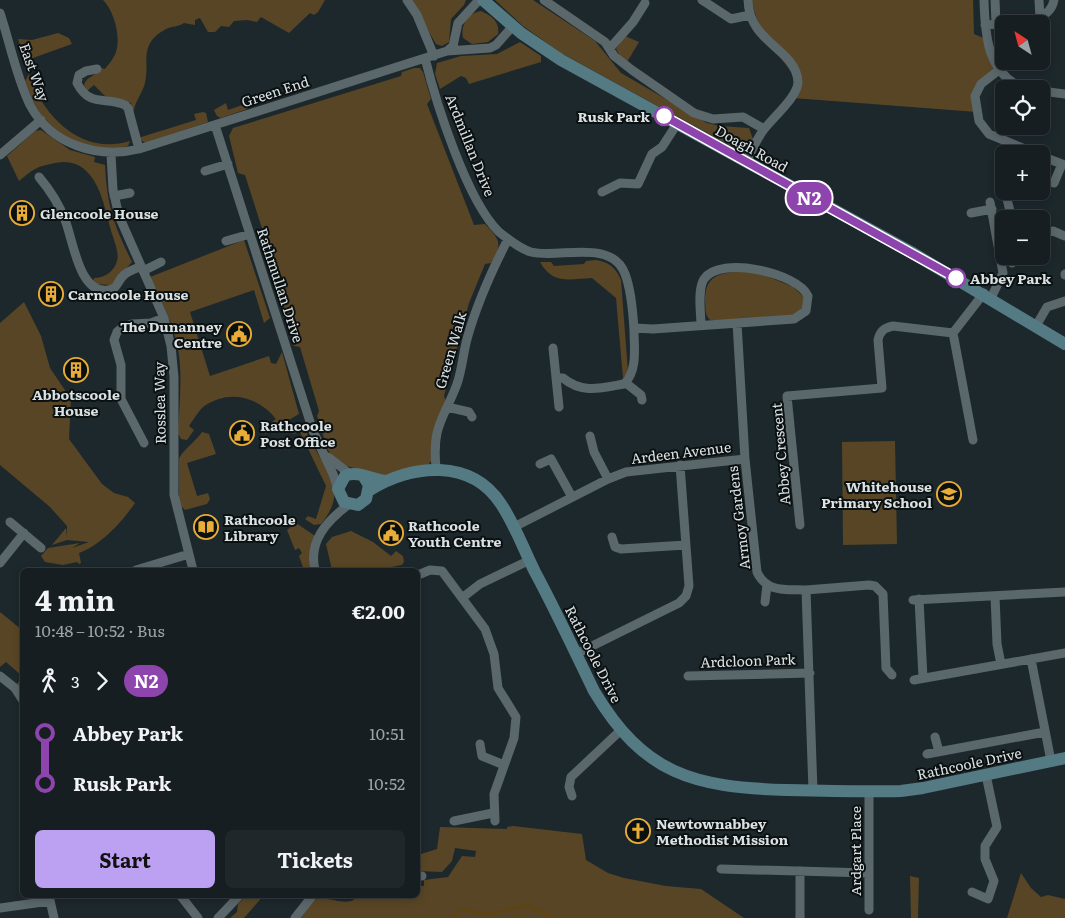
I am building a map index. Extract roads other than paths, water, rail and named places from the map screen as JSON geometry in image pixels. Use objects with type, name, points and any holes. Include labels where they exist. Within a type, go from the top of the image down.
[{"type":"street","name":"Ardmillan Drive","points":[[407,0],[417,15],[456,152],[476,200],[489,220],[508,239],[531,252],[605,254],[616,260],[625,274],[634,328]]},
{"type":"street","name":"Doagh Road","points":[[481,0],[513,26],[561,60],[987,296],[1065,344]]},
{"type":"street","points":[[447,52],[453,46],[456,30],[463,16],[481,0]]},
{"type":"street","points":[[544,0],[605,42],[614,56],[694,113],[713,119],[743,117],[764,130]]},
{"type":"street","points":[[702,0],[732,19],[750,16]]},
{"type":"street","points":[[746,162],[764,130],[792,96],[798,84],[796,71],[789,60],[760,34],[750,16],[748,0]]},
{"type":"street","points":[[984,0],[988,49],[995,62]]},
{"type":"street","points":[[995,0],[996,15]]},
{"type":"street","points":[[1039,0],[1040,15]]},
{"type":"street","points":[[1045,15],[1049,13],[1054,0]]},
{"type":"street","points":[[610,48],[634,22],[645,3]]},
{"type":"street","name":"East Way","points":[[0,13],[26,94],[41,120],[64,139],[81,147],[111,154]]},
{"type":"street","points":[[985,25],[995,24]]},
{"type":"street","name":"Green End","points":[[111,154],[139,149],[447,52],[496,45],[513,26]]},
{"type":"street","points":[[456,30],[462,43],[469,48]]},
{"type":"street","points":[[98,69],[86,71],[79,75],[77,83],[81,91],[94,100],[125,105],[128,108],[139,149]]},
{"type":"street","points":[[1009,80],[999,70],[981,84],[975,96],[979,122],[989,134],[1010,145]]},
{"type":"street","points":[[1050,92],[1065,94]]},
{"type":"street","points":[[0,155],[41,120]]},
{"type":"street","points":[[602,192],[620,183],[638,184],[652,154],[662,147],[677,124]]},
{"type":"street","name":"Rathmullan Drive","points":[[215,125],[313,431],[333,474],[338,491]]},
{"type":"street","name":"Rosslea Way","points":[[111,154],[114,196],[124,228],[164,318],[171,346],[174,377],[174,495],[192,568]]},
{"type":"street","points":[[1050,159],[1062,164],[1054,183]]},
{"type":"street","points":[[205,171],[228,164]]},
{"type":"street","points":[[39,177],[54,196],[68,228],[74,254],[84,276],[99,291],[116,287],[124,275],[160,262]]},
{"type":"street","points":[[114,196],[130,193]]},
{"type":"street","points":[[971,213],[991,206],[1003,273],[987,296],[953,332],[973,440]]},
{"type":"street","points":[[1050,231],[1065,236]]},
{"type":"street","points":[[226,241],[250,234]]},
{"type":"street","name":"Green Walk","points":[[436,468],[434,446],[436,432],[457,383],[467,340],[491,270],[508,239]]},
{"type":"street","points":[[626,383],[634,363],[634,328],[701,325],[737,323],[794,319],[806,311],[808,296],[800,285],[756,268],[744,267],[712,272],[702,282],[701,325]]},
{"type":"street","points":[[1036,326],[1047,307],[1065,302]]},
{"type":"street","points":[[144,443],[121,399],[121,365],[114,340],[117,332],[123,328],[164,318]]},
{"type":"street","name":"Armoy Gardens","points":[[737,323],[745,458],[757,572],[767,585]]},
{"type":"street","name":"Abbey Crescent","points":[[800,525],[787,396],[882,388],[878,340],[880,333],[885,328],[893,326],[953,332]]},
{"type":"street","points":[[553,348],[559,408]]},
{"type":"street","points":[[557,378],[564,378],[571,386],[583,389],[626,383],[642,395],[642,400]]},
{"type":"street","points":[[447,407],[470,412]]},
{"type":"street","points":[[590,436],[594,452],[608,479]]},
{"type":"street","name":"Rathmullan Drive","points":[[322,452],[350,474]]},
{"type":"street","name":"Ardeen Avenue","points":[[514,527],[608,479],[631,471],[745,458]]},
{"type":"street","points":[[540,464],[551,459],[572,497]]},
{"type":"street","points":[[576,654],[679,603],[686,596],[689,586],[680,465]]},
{"type":"street","name":"Rathcoole Drive","points":[[370,490],[386,481],[436,468],[459,472],[478,481],[492,492],[514,527],[594,691],[621,730],[659,763],[710,784],[739,788],[813,791],[869,791],[923,788],[1065,758]]},
{"type":"street","points":[[314,568],[314,548],[319,534],[331,519],[348,505],[363,503],[370,490],[364,477],[350,474],[342,479],[331,519]]},
{"type":"street","name":"Rathcoole Drive","points":[[364,477],[386,481]]},
{"type":"street","points":[[338,491],[348,505]]},
{"type":"street","points":[[10,522],[41,548]]},
{"type":"street","points":[[0,563],[24,533]]},
{"type":"street","points":[[612,537],[615,547],[621,549],[686,545]]},
{"type":"street","points":[[142,568],[188,554]]},
{"type":"street","points":[[462,598],[480,584],[530,560]]},
{"type":"street","points":[[420,574],[430,570],[442,570],[480,620],[491,642],[498,688],[516,718],[517,727],[514,738],[494,794],[494,817],[454,821]]},
{"type":"street","points":[[765,602],[767,585],[775,589],[806,590],[869,585],[879,589],[883,594],[886,668],[892,675]]},
{"type":"street","points":[[806,590],[813,791]]},
{"type":"street","points":[[1065,592],[916,599],[918,679],[1065,653]]},
{"type":"street","points":[[995,596],[997,644],[1001,664]]},
{"type":"street","points":[[1031,659],[1051,761]]},
{"type":"street","name":"Ardcloon Park","points":[[688,676],[810,673]]},
{"type":"street","points":[[0,676],[15,688],[20,696]]},
{"type":"street","points":[[572,796],[569,786],[571,777],[621,730]]},
{"type":"street","points":[[927,754],[1045,732]]},
{"type":"street","points":[[935,736],[939,752]]},
{"type":"street","points":[[480,744],[482,756],[504,765]]},
{"type":"street","points":[[972,892],[988,899],[994,881],[985,859],[985,846],[997,827],[986,775]]},
{"type":"street","name":"Ardgart Place","points":[[868,910],[869,791]]},
{"type":"street","points":[[721,869],[868,873]]},
{"type":"street","points":[[800,871],[800,918]]},
{"type":"street","points":[[0,908],[49,898],[54,918]]},
{"type":"street","points":[[182,898],[198,918]]},
{"type":"street","points":[[218,918],[237,898]]},
{"type":"street","points":[[296,918],[311,898]]},
{"type":"waterway","points":[[449,918],[462,910],[489,914],[527,905],[554,918]]},
{"type":"place","name":"Rusk Park","points":[[664,116]]},
{"type":"place","name":"Glencoole House","points":[[22,213]]},
{"type":"place","name":"Abbey Park","points":[[956,278]]},
{"type":"place","name":"Carncoole House","points":[[51,294]]},
{"type":"place","name":"The Dunanney Centre","points":[[239,334]]},
{"type":"place","name":"Abbotscoole House","points":[[76,370]]},
{"type":"place","name":"Rathcoole Post Office","points":[[242,433]]},
{"type":"place","name":"Whitehouse Primary School","points":[[949,494]]},
{"type":"place","name":"Rathcoole Library","points":[[206,527]]},
{"type":"place","name":"Rathcoole Youth Centre","points":[[391,533]]},
{"type":"place","name":"Newtownabbey Methodist Mission","points":[[638,831]]}]
